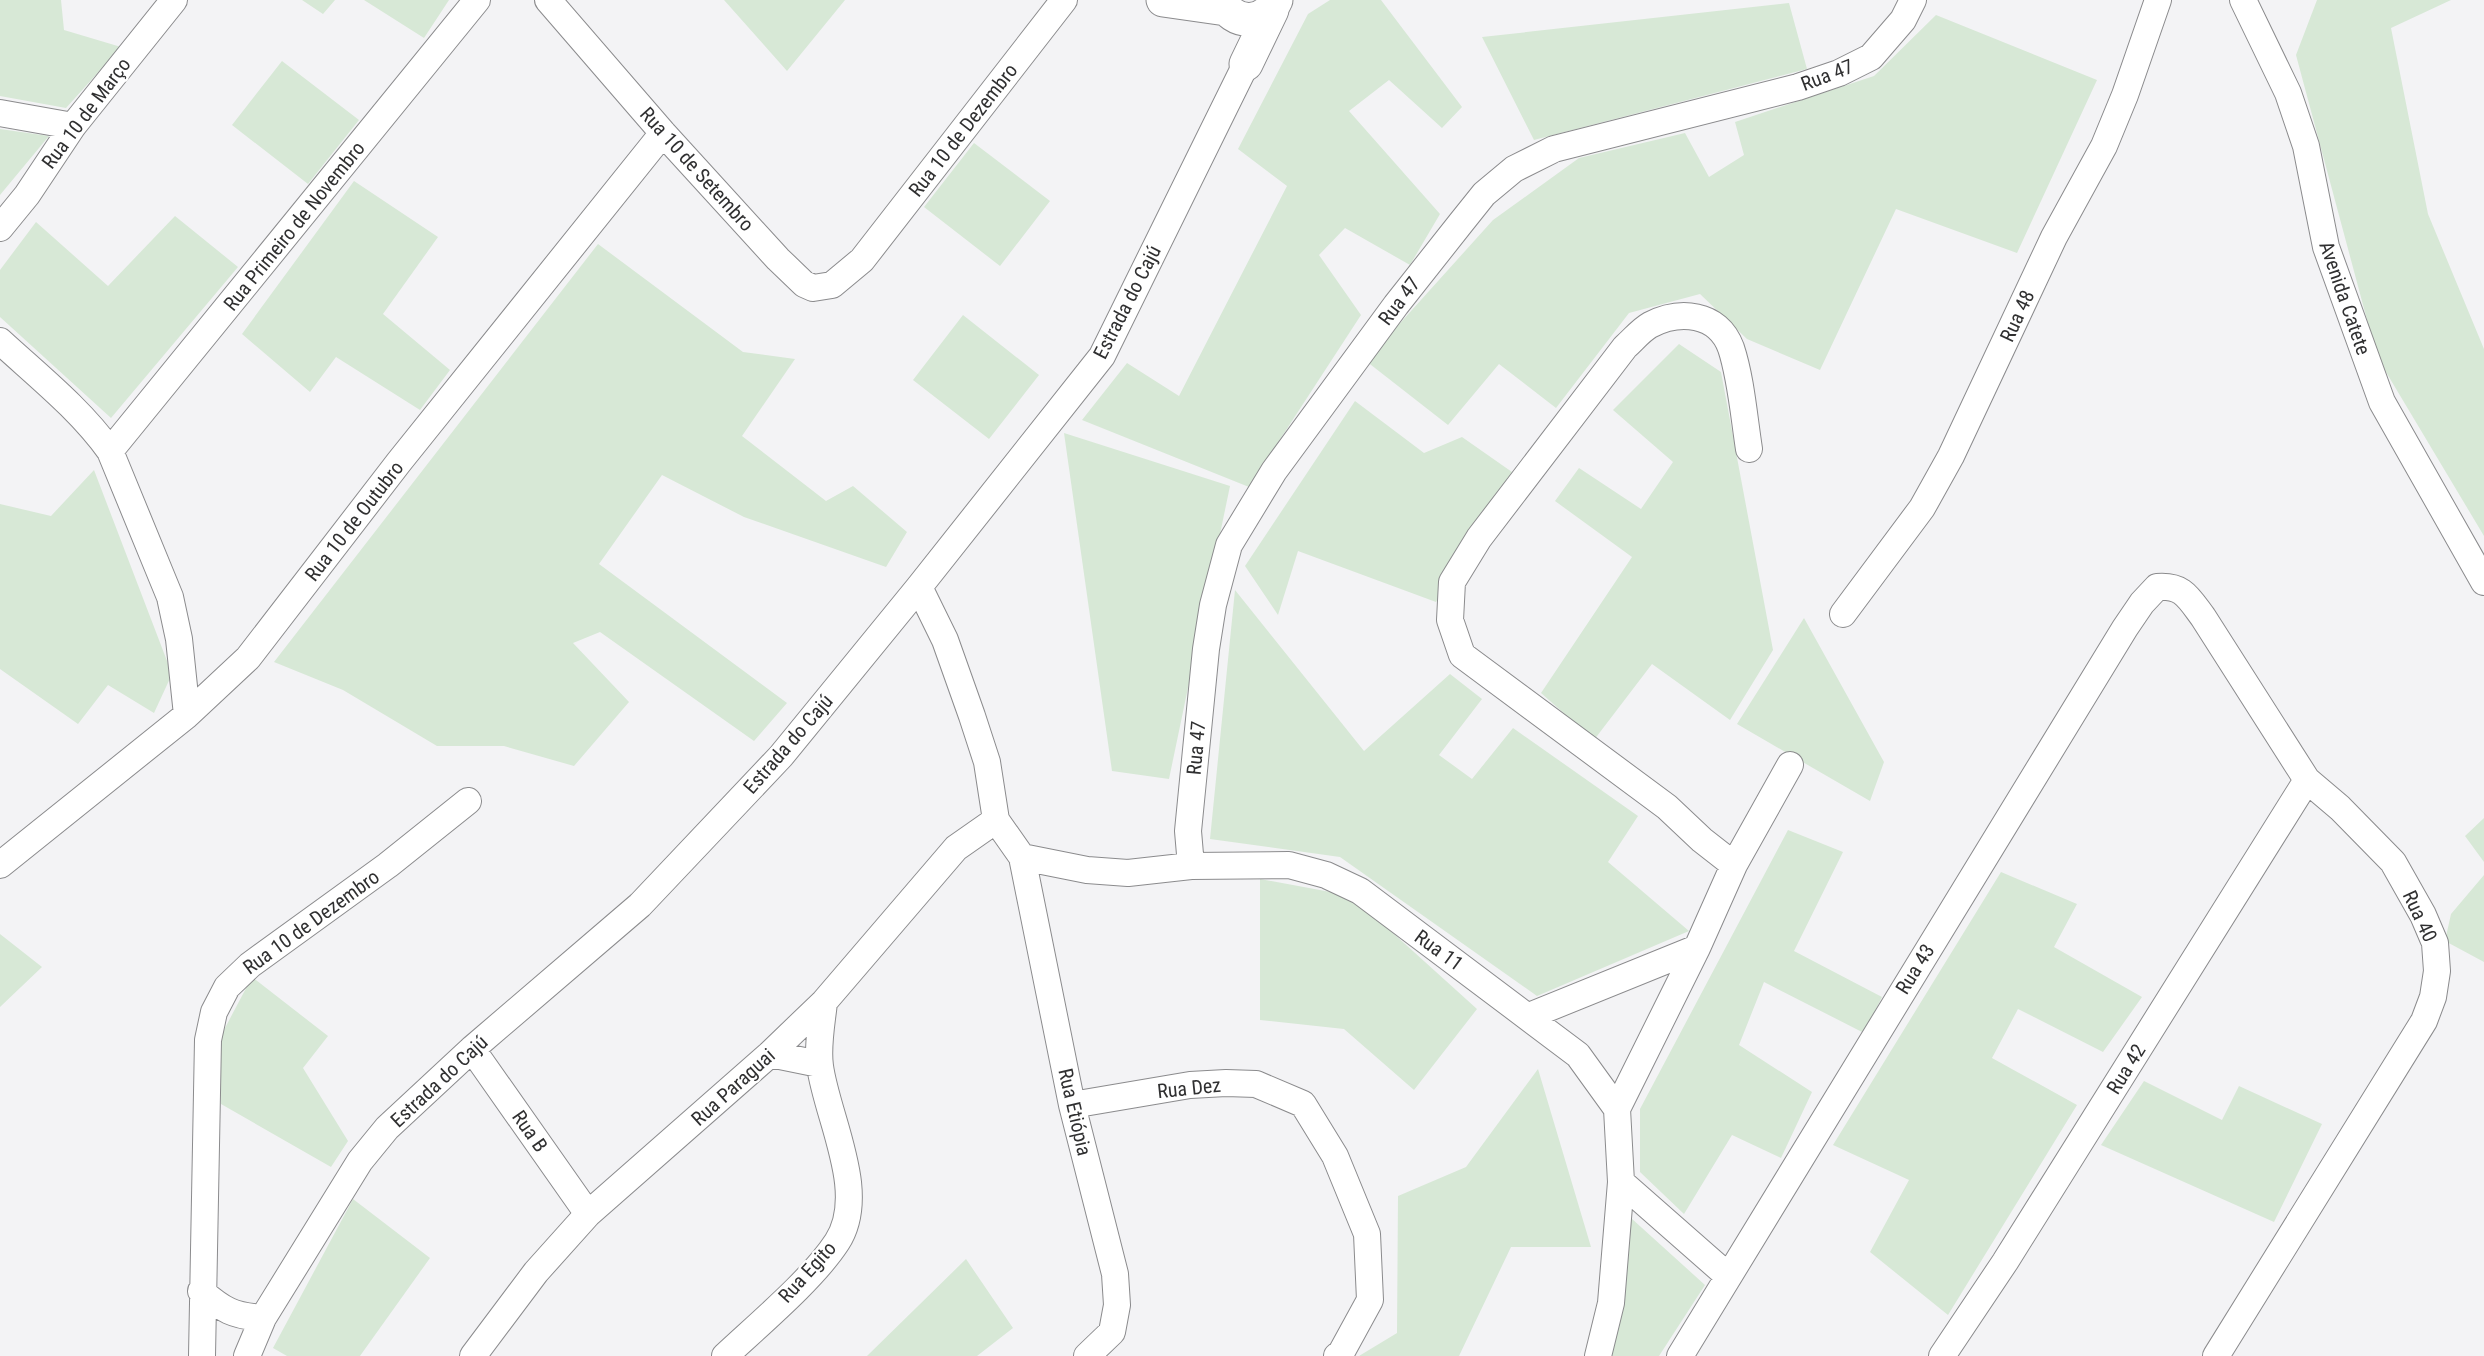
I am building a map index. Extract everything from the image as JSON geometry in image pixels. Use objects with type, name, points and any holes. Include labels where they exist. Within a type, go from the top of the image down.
[{"type":"main road","points":[[1163,0],[1229,10],[1246,64]]},
{"type":"main road","name":"Estrada do Cajú","points":[[1229,10],[1258,19],[1274,5]]},
{"type":"main road","name":"Estrada do Cajú","points":[[1246,64],[1274,5]]},
{"type":"street","name":"Rua 10 de Março","points":[[0,228],[27,195],[73,126],[174,0]]},
{"type":"street","name":"Rua Primeiro de Novembro","points":[[110,451],[477,0]]},
{"type":"street","name":"Rua 10 de Setembro","points":[[548,0],[663,133],[778,259],[804,284],[813,288],[832,285],[862,260]]},
{"type":"street","name":"Rua 10 de Dezembro","points":[[862,260],[1064,0]]},
{"type":"street","name":"Rua 47","points":[[1191,867],[1188,831],[1206,649],[1213,605],[1230,545],[1274,471],[1396,305],[1484,194],[1514,169],[1554,149],[1798,87],[1839,74],[1871,57],[1903,20],[1912,0]]},
{"type":"street","name":"Rua 48","points":[[1843,614],[1922,508],[1952,456],[2054,237],[2104,146],[2125,95],[2158,0]]},
{"type":"street","name":"Avenida Catete","points":[[2242,0],[2288,93],[2306,146],[2326,247],[2382,402],[2484,582]]},
{"type":"street","name":"Estrada do Cajú","points":[[247,1356],[262,1318],[360,1161],[387,1128],[472,1049],[640,905],[780,756],[919,587],[1102,356],[1246,64]]},
{"type":"street","points":[[0,113],[73,126]]},
{"type":"street","name":"Rua 10 de Outubro","points":[[0,865],[187,715],[248,658],[399,462],[663,133]]},
{"type":"street","points":[[1734,865],[1702,840],[1667,807],[1462,655],[1450,620],[1452,582],[1479,538],[1625,347],[1648,326],[1671,317],[1693,314],[1714,324],[1730,347],[1749,449]]},
{"type":"street","points":[[0,341],[66,401],[96,432],[110,451],[170,597],[179,639],[187,715]]},
{"type":"street","name":"Rua 40","points":[[2157,587],[2173,586],[2187,595],[2307,780],[2340,808],[2393,862],[2423,915],[2435,943],[2437,971],[2433,997],[2424,1021],[2216,1356]]},
{"type":"street","points":[[919,587],[945,640],[972,716],[987,762],[996,820],[1022,857]]},
{"type":"street","name":"Rua 43","points":[[1680,1356],[2126,628],[2142,603],[2157,587]]},
{"type":"street","points":[[1598,1356],[1611,1303],[1621,1182],[1617,1109],[1697,948],[1734,865],[1790,765]]},
{"type":"street","name":"Rua 42","points":[[1942,1356],[2005,1262],[2307,780]]},
{"type":"street","name":"Rua 10 de Dezembro","points":[[202,1356],[201,1291],[208,1040],[214,1012],[226,987],[250,964],[388,865],[468,801]]},
{"type":"street","name":"Rua Paraguai","points":[[473,1356],[536,1272],[588,1214],[770,1054],[824,1002],[956,848],[996,820]]},
{"type":"street","name":"Rua 11","points":[[1022,857],[1087,870],[1128,873],[1191,867],[1289,865],[1326,875],[1360,891],[1578,1055],[1617,1109]]},
{"type":"street","name":"Rua Etiópia","points":[[1022,857],[1072,1105],[1115,1274],[1116,1294],[1112,1332],[1087,1356]]},
{"type":"street","points":[[1529,1016],[1697,948]]},
{"type":"street","name":"Rua Egito","points":[[725,1356],[816,1268],[838,1241],[848,1215],[848,1180],[819,1064],[824,1002]]},
{"type":"street","name":"Rua B","points":[[472,1049],[588,1214]]},
{"type":"street","points":[[770,1054],[819,1064]]},
{"type":"street","name":"Rua Dez","points":[[1072,1105],[1190,1085],[1226,1083],[1256,1084],[1304,1104],[1335,1156],[1367,1234],[1370,1300],[1341,1353],[1337,1356]]},
{"type":"street","points":[[1621,1182],[1728,1276]]},
{"type":"street","points":[[201,1291],[222,1309],[239,1316],[262,1318]]},
{"type":"green space","points":[[0,0],[61,0],[64,30],[121,47],[66,108],[0,96]]},
{"type":"green space","points":[[302,0],[335,0],[323,14]]},
{"type":"green space","points":[[364,0],[449,0],[424,38]]},
{"type":"green space","points":[[724,0],[845,0],[787,71]]},
{"type":"green space","points":[[1330,0],[1381,0],[1462,107],[1442,128],[1389,80],[1349,111],[1440,214],[1410,265],[1345,228],[1319,255],[1361,315],[1249,487],[1082,420],[1127,363],[1179,396],[1287,186],[1238,149],[1308,14]]},
{"type":"green space","points":[[2317,0],[2451,0],[2391,28],[2428,214],[2484,349],[2484,536],[2377,357],[2296,55]]},
{"type":"green space","points":[[1789,3],[1807,69],[1534,140],[1482,37]]},
{"type":"green space","points":[[1936,15],[2097,80],[2017,253],[1896,209],[1820,370],[1747,339],[1700,294],[1629,313],[1556,408],[1499,364],[1448,425],[1366,361],[1493,220],[1579,158],[1685,133],[1709,177],[1744,155],[1735,122],[1874,76]]},
{"type":"green space","points":[[282,61],[359,120],[308,184],[232,125]]},
{"type":"green space","points":[[0,129],[49,136],[0,195]]},
{"type":"green space","points":[[974,143],[1050,201],[1000,266],[924,207]]},
{"type":"green space","points":[[354,181],[438,237],[383,314],[450,370],[420,410],[336,357],[310,392],[242,334]]},
{"type":"green space","points":[[175,216],[238,267],[111,418],[0,317],[0,270],[36,222],[108,286]]},
{"type":"green space","points":[[598,244],[743,352],[795,359],[742,436],[826,501],[853,486],[907,532],[886,567],[744,517],[662,475],[599,564],[787,703],[754,741],[600,632],[573,643],[629,702],[574,766],[504,746],[437,746],[343,690],[274,662]]},
{"type":"green space","points":[[963,315],[1039,375],[989,439],[913,380]]},
{"type":"green space","points":[[1679,344],[1721,372],[1773,650],[1730,720],[1652,664],[1594,740],[1541,693],[1632,557],[1555,501],[1579,468],[1641,509],[1673,462],[1613,410]]},
{"type":"green space","points":[[1355,401],[1424,453],[1462,437],[1512,472],[1436,602],[1298,551],[1278,615],[1245,566]]},
{"type":"green space","points":[[1064,433],[1230,486],[1169,779],[1112,771]]},
{"type":"green space","points":[[94,470],[172,674],[154,713],[108,685],[78,724],[0,669],[0,504],[51,516]]},
{"type":"green space","points":[[1235,590],[1364,751],[1450,674],[1482,699],[1439,755],[1472,779],[1513,728],[1638,816],[1608,862],[1689,931],[1537,996],[1340,857],[1210,839]]},
{"type":"green space","points":[[1804,618],[1884,762],[1870,801],[1737,724]]},
{"type":"green space","points":[[2484,818],[2484,862],[2465,836]]},
{"type":"green space","points":[[1788,830],[1843,852],[1794,951],[1882,997],[1864,1033],[1764,982],[1739,1045],[1812,1092],[1781,1158],[1732,1135],[1684,1214],[1640,1172],[1640,1109]]},
{"type":"green space","points":[[2001,872],[2077,904],[2054,947],[2142,997],[2103,1052],[2018,1009],[1992,1058],[2077,1105],[1948,1315],[1870,1252],[1909,1180],[1833,1145]]},
{"type":"green space","points":[[2484,875],[2484,962],[2445,941],[2451,914]]},
{"type":"green space","points":[[1260,879],[1352,896],[1477,1009],[1414,1090],[1344,1029],[1260,1020]]},
{"type":"green space","points":[[0,934],[42,967],[0,1007]]},
{"type":"green space","points":[[252,977],[328,1036],[303,1068],[348,1141],[331,1167],[221,1104],[217,1043]]},
{"type":"green space","points":[[1538,1069],[1591,1247],[1511,1247],[1459,1356],[1359,1356],[1397,1333],[1398,1196],[1466,1167]]},
{"type":"green space","points":[[2144,1081],[2222,1120],[2239,1086],[2322,1124],[2274,1222],[2101,1145]]},
{"type":"green space","points":[[353,1199],[430,1258],[360,1356],[287,1356],[273,1348]]},
{"type":"green space","points":[[1631,1218],[1705,1285],[1659,1356],[1611,1356]]},
{"type":"green space","points":[[966,1259],[1013,1328],[977,1356],[867,1356]]}]
